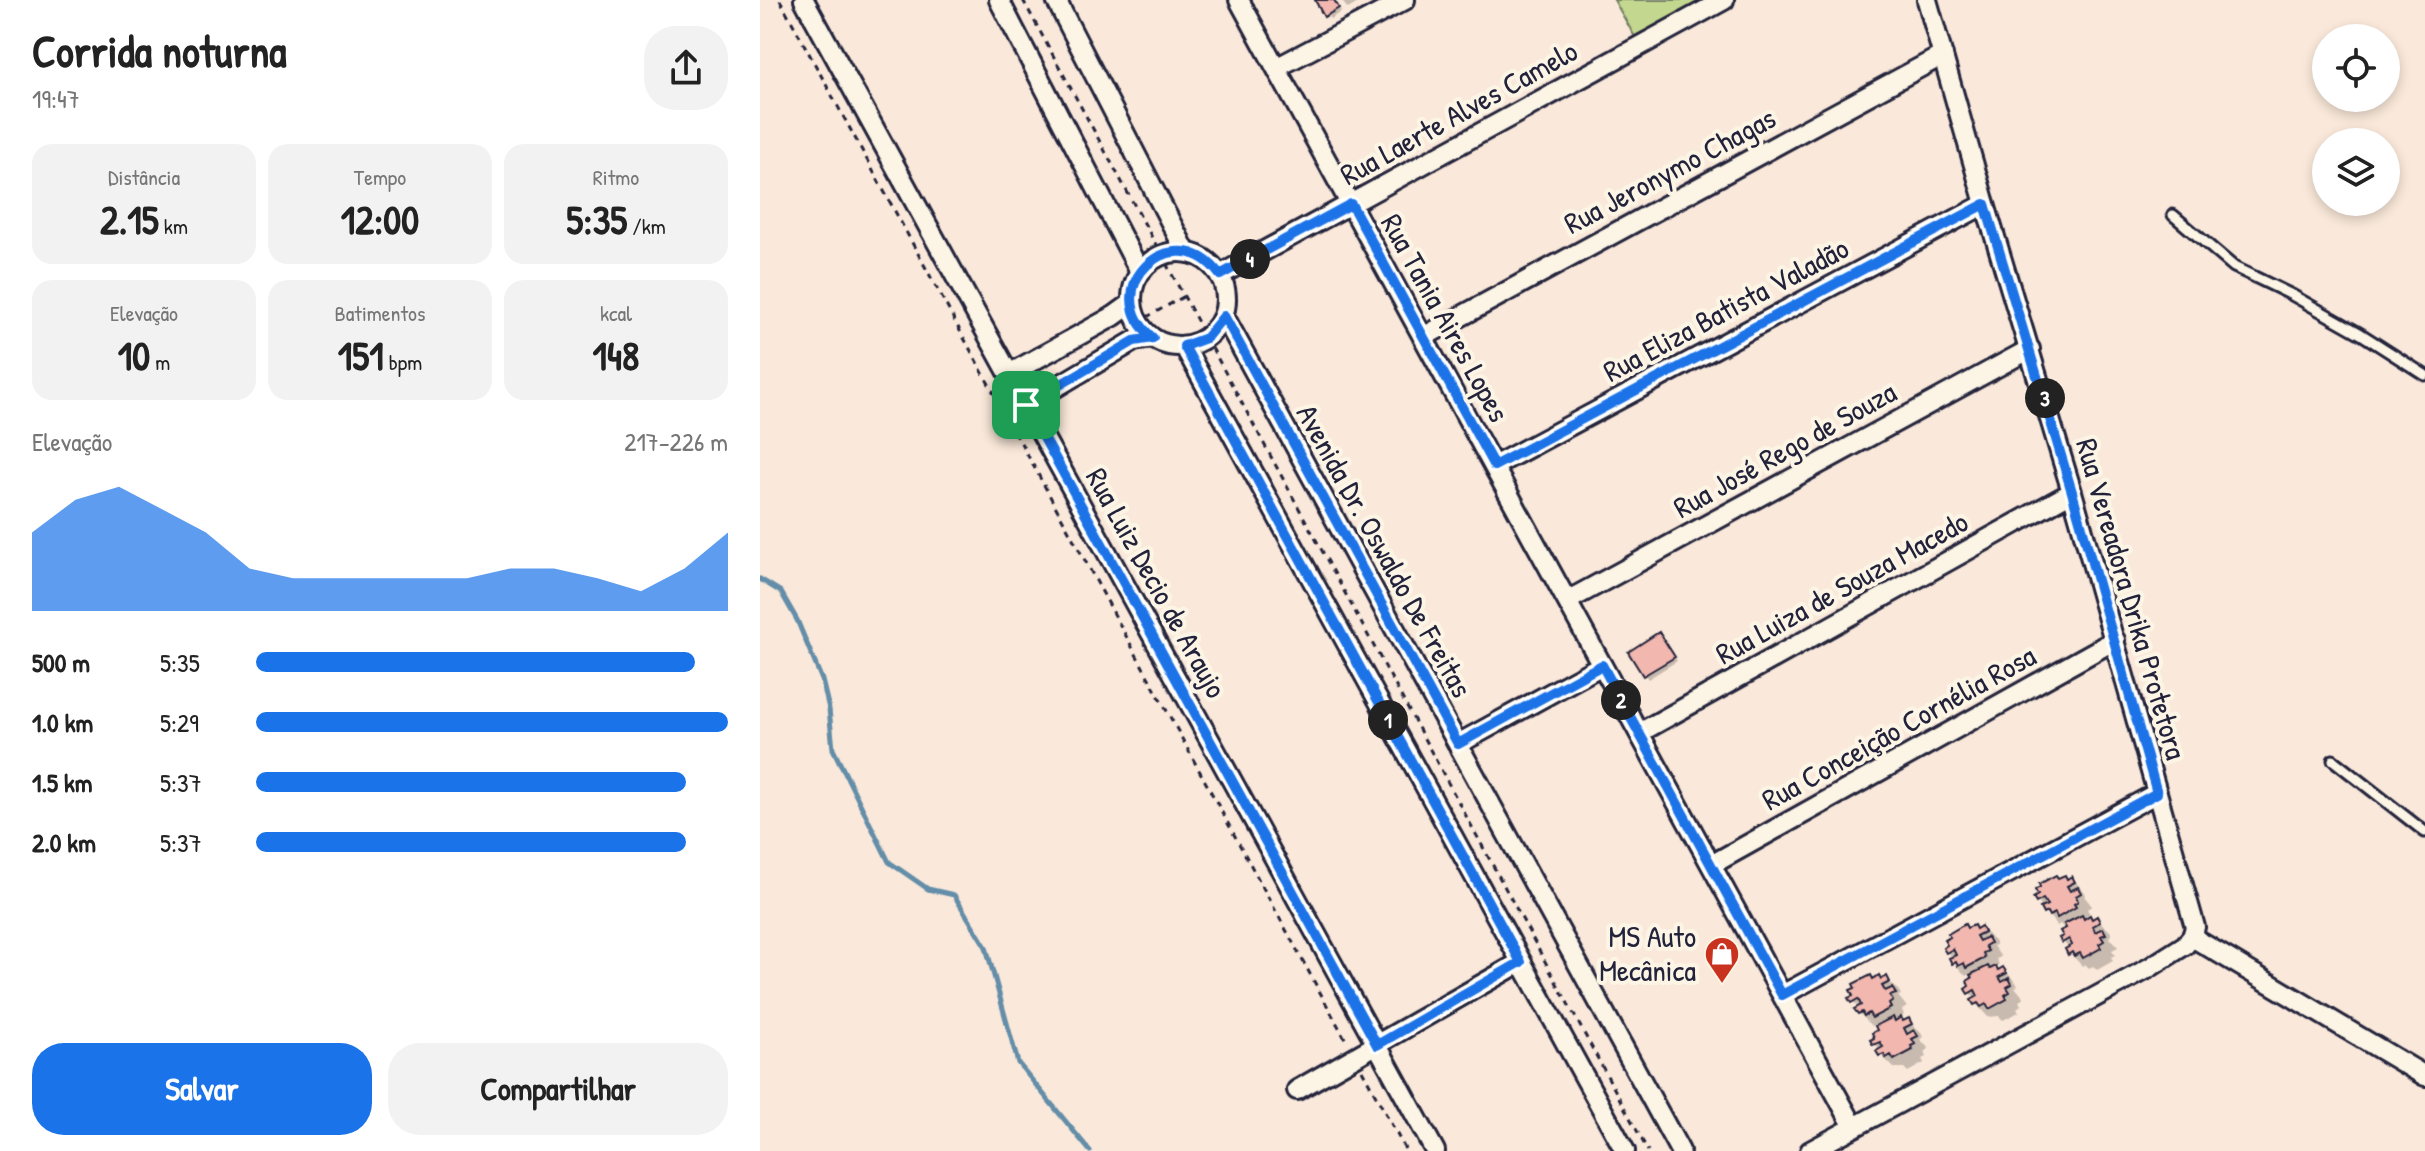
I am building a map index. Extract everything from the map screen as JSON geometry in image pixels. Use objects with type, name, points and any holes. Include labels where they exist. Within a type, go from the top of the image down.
[{"type":"street","name":"Rua Luiz Decio de Araujo","points":[[804,0],[1435,1151]]},
{"type":"street","points":[[999,0],[1140,272]]},
{"type":"street","points":[[1056,0],[1186,252]]},
{"type":"street","name":"Rua Tania Aires Lopes","points":[[1239,0],[1854,1127]]},
{"type":"street","points":[[1276,68],[1405,0]]},
{"type":"street","name":"Rua Laerte Alves Camelo","points":[[1220,275],[1724,0]]},
{"type":"street","name":"Rua Vereadora Drika Protetora","points":[[1927,0],[2115,640],[2195,927],[2192,937]]},
{"type":"street","name":"Rua Jeronymo Chagas","points":[[1423,337],[1943,55]]},
{"type":"street","name":"Rua Eliza Batista Valadão","points":[[1494,466],[1985,204]]},
{"type":"street","points":[[1186,252],[1206,259],[1220,275],[1227,295],[1224,316],[1206,338],[1184,346],[1163,343],[1153,338],[1138,322],[1132,292],[1140,272],[1161,255],[1186,252]]},
{"type":"street","points":[[1009,374],[1132,303]]},
{"type":"street","name":"Avenida Dr. Oswaldo De Freitas","points":[[1224,316],[1680,1151]]},
{"type":"street","points":[[1026,405],[1134,341],[1153,338]]},
{"type":"street","points":[[1184,346],[1625,1151]]},
{"type":"street","name":"Rua José Rego de Souza","points":[[1567,601],[2030,349]]},
{"type":"street","name":"Rua Luiza de Souza Macedo","points":[[1639,733],[2072,492]]},
{"type":"street","name":"Rua Conceição Cornélia Rosa","points":[[1711,865],[2115,640]]},
{"type":"street","points":[[1458,744],[1602,665]]},
{"type":"street","points":[[1782,995],[2157,793]]},
{"type":"street","points":[[1810,1151],[2149,968],[2192,937],[2425,1076]]},
{"type":"street","points":[[1297,1090],[1521,962]]},
{"type":"lane","points":[[2173,215],[2234,267],[2361,334],[2425,375]]},
{"type":"lane","points":[[2333,760],[2425,832]]},
{"type":"path","points":[[780,0],[1406,1151]]},
{"type":"path","points":[[1023,0],[1648,1151]]},
{"type":"green space","points":[[1614,0],[1724,0],[1640,46]]},
{"type":"building","points":[[1315,0],[1334,0],[1339,8],[1324,17]]},
{"type":"building","points":[[1659,632],[1675,657],[1643,676],[1628,652]]},
{"type":"building","points":[[2056,875],[2058,878],[2065,875],[2067,879],[2072,876],[2075,882],[2067,886],[2070,891],[2078,887],[2081,893],[2076,896],[2076,907],[2057,918],[2055,913],[2049,916],[2047,912],[2043,914],[2040,908],[2047,905],[2043,899],[2036,903],[2033,898],[2038,895],[2035,890],[2040,887],[2039,884]]},
{"type":"building","points":[[2082,915],[2084,919],[2090,915],[2092,919],[2097,916],[2100,922],[2093,926],[2095,932],[2103,928],[2106,934],[2101,936],[2104,941],[2099,944],[2101,948],[2083,958],[2080,953],[2068,955],[2065,949],[2072,945],[2069,939],[2062,943],[2059,938],[2063,936],[2060,931],[2066,928],[2064,924]]},
{"type":"building","points":[[1965,924],[1967,928],[1981,926],[1984,932],[1976,936],[1979,941],[1987,937],[1990,943],[1985,946],[1988,951],[1983,953],[1985,958],[1966,968],[1964,963],[1958,966],[1956,962],[1952,964],[1949,958],[1956,955],[1953,949],[1946,953],[1943,948],[1947,945],[1944,940],[1950,937],[1948,934]]},
{"type":"building","points":[[1988,966],[1990,969],[1996,966],[1998,970],[2003,967],[2007,973],[1999,977],[2002,982],[2009,978],[2012,984],[2007,987],[2010,992],[2005,995],[2007,999],[1989,1009],[1986,1004],[1981,1007],[1978,1003],[1974,1005],[1971,1000],[1978,996],[1975,990],[1968,994],[1965,989],[1969,986],[1967,981],[1972,978],[1970,975]]},
{"type":"building","points":[[1871,975],[1873,979],[1879,975],[1881,979],[1887,976],[1890,982],[1882,986],[1885,991],[1892,988],[1896,994],[1890,996],[1893,1001],[1889,1004],[1891,1008],[1872,1018],[1869,1013],[1864,1016],[1862,1012],[1858,1014],[1854,1009],[1861,1005],[1858,999],[1851,1003],[1848,998],[1853,996],[1850,990],[1855,988],[1853,984]]},
{"type":"building","points":[[1893,1017],[1895,1021],[1901,1017],[1903,1021],[1909,1018],[1912,1024],[1904,1028],[1907,1034],[1914,1030],[1918,1036],[1912,1039],[1915,1044],[1911,1046],[1913,1050],[1894,1060],[1891,1055],[1886,1058],[1884,1054],[1879,1056],[1876,1051],[1883,1047],[1880,1042],[1873,1045],[1870,1040],[1877,1030],[1875,1026]]},
{"type":"waterway","points":[[760,579],[781,592],[797,620],[822,680],[833,749],[889,862],[928,889],[954,895],[986,947],[1018,1063],[1090,1151]]},
{"type":"place","name":"MS Auto Mecânica","points":[[1722,985]]},
{"type":"route","points":[[1351,204],[1494,466],[1985,204],[2072,492],[2157,793],[1782,995],[1602,665],[1458,744],[1224,316],[1206,338],[1184,346],[1521,962],[1377,1045],[1026,405],[1134,341],[1153,338],[1138,322],[1132,292],[1140,272],[1155,258],[1175,251],[1196,254],[1214,266],[1220,275],[1351,204]]}]
